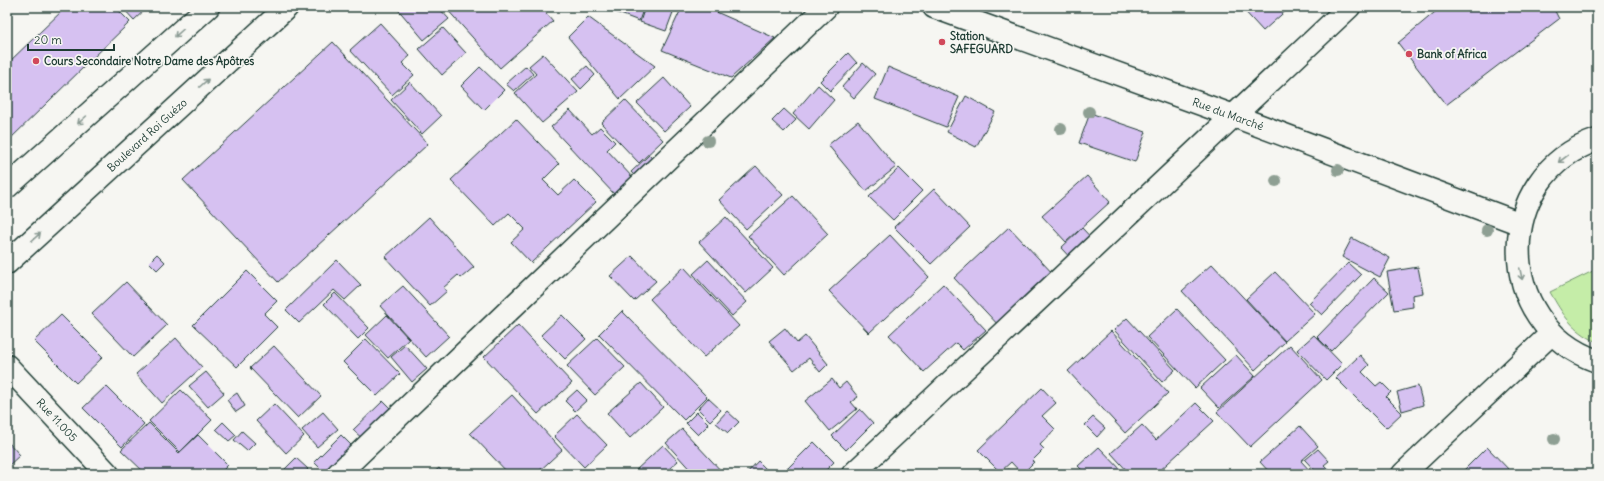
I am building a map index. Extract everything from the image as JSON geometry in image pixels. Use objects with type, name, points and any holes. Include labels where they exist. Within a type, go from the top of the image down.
[{"type":"street","points":[[7,187],[208,7]]},
{"type":"street","name":"Boulevard Roi Guézo","points":[[7,263],[287,7]]},
{"type":"street","points":[[338,474],[826,7]]},
{"type":"street","name":"Rue du Marché","points":[[934,7],[1234,116],[1521,224]]},
{"type":"street","points":[[853,474],[1349,7]]},
{"type":"street","points":[[1597,140],[1580,147],[1568,155],[1547,174],[1531,198],[1521,224],[1518,250],[1521,276],[1530,301],[1536,312],[1552,333],[1572,349],[1597,361]]},
{"type":"street","points":[[1403,474],[1552,333]]},
{"type":"street","name":"Rue 11.005","points":[[7,366],[108,474]]},
{"type":"green space","points":[[1597,269],[1597,342],[1581,332],[1569,321],[1559,308],[1550,292]]},
{"type":"building","name":"Cours Secondaire Notre Dame des Apôtres","points":[[66,7],[115,7],[130,22],[7,142],[7,64]]},
{"type":"building","points":[[122,7],[148,7],[134,20]]},
{"type":"building","points":[[396,7],[438,7],[449,19],[424,40]]},
{"type":"building","points":[[445,7],[541,7],[553,21],[500,68]]},
{"type":"building","points":[[602,7],[644,7],[639,21]]},
{"type":"building","points":[[645,7],[675,7],[666,31],[640,22]]},
{"type":"building","points":[[682,7],[705,7],[775,38],[731,78],[662,50]]},
{"type":"building","points":[[1241,7],[1290,7],[1263,31]]},
{"type":"building","points":[[1441,7],[1553,7],[1559,19],[1446,105],[1398,43]]},
{"type":"building","points":[[588,17],[655,66],[620,99],[568,37]]},
{"type":"building","points":[[380,23],[410,56],[402,63],[414,75],[392,95],[350,50]]},
{"type":"building","points":[[443,28],[466,53],[442,75],[419,49]]},
{"type":"building","points":[[333,42],[428,144],[278,282],[183,180]]},
{"type":"building","points":[[848,53],[857,63],[830,91],[820,81]]},
{"type":"building","points":[[543,54],[578,92],[542,123],[515,93],[536,74],[529,66]]},
{"type":"building","points":[[863,63],[875,74],[854,98],[842,87]]},
{"type":"building","points":[[526,66],[533,74],[514,91],[506,84]]},
{"type":"building","points":[[587,66],[595,75],[581,89],[572,79]]},
{"type":"building","points":[[480,67],[504,90],[484,110],[461,86]]},
{"type":"building","points":[[888,67],[959,97],[946,127],[875,99]]},
{"type":"building","points":[[664,78],[690,107],[664,131],[637,103]]},
{"type":"building","points":[[410,82],[441,116],[422,134],[391,100]]},
{"type":"building","points":[[818,85],[834,100],[809,129],[793,114]]},
{"type":"building","points":[[966,96],[995,112],[976,147],[947,132]]},
{"type":"building","points":[[625,100],[663,140],[639,163],[601,123]]},
{"type":"building","points":[[784,109],[796,120],[784,132],[772,121]]},
{"type":"building","points":[[570,110],[592,134],[600,127],[615,142],[607,150],[633,178],[615,195],[551,127]]},
{"type":"building","points":[[1090,113],[1146,132],[1135,162],[1079,143]]},
{"type":"building","points":[[516,119],[559,164],[543,180],[558,195],[574,180],[596,202],[531,263],[511,242],[525,229],[509,213],[495,226],[451,180]]},
{"type":"building","points":[[858,121],[896,167],[866,191],[828,145]]},
{"type":"building","points":[[649,155],[662,169],[644,186],[631,172]]},
{"type":"building","points":[[756,166],[783,195],[746,229],[719,200]]},
{"type":"building","points":[[899,168],[922,191],[893,220],[869,197]]},
{"type":"building","points":[[1087,176],[1110,202],[1066,242],[1042,216]]},
{"type":"building","points":[[934,189],[970,227],[931,264],[894,227]]},
{"type":"building","points":[[793,196],[828,234],[784,275],[748,236]]},
{"type":"building","points":[[429,217],[474,267],[461,278],[458,275],[443,288],[447,291],[430,306],[385,257]]},
{"type":"building","points":[[726,217],[773,268],[746,293],[699,242]]},
{"type":"building","points":[[1009,227],[1056,277],[1001,328],[954,278]]},
{"type":"building","points":[[1082,228],[1097,244],[1075,263],[1061,248]]},
{"type":"building","points":[[890,235],[929,277],[869,333],[829,291]]},
{"type":"building","points":[[1352,238],[1390,258],[1380,277],[1342,257]]},
{"type":"building","points":[[157,254],[165,262],[157,270],[149,262]]},
{"type":"building","points":[[632,256],[656,281],[634,301],[610,276]]},
{"type":"building","points":[[337,260],[361,285],[345,300],[334,290],[299,323],[286,310]]},
{"type":"building","points":[[708,260],[747,302],[732,316],[693,274]]},
{"type":"building","points":[[1348,263],[1361,275],[1322,315],[1309,303]]},
{"type":"building","points":[[1212,264],[1285,342],[1255,370],[1182,291]]},
{"type":"building","points":[[684,267],[739,326],[704,357],[650,299]]},
{"type":"building","points":[[1418,267],[1423,293],[1412,295],[1413,307],[1394,310],[1387,272]]},
{"type":"building","points":[[247,271],[277,301],[264,314],[277,327],[237,367],[193,325]]},
{"type":"building","points":[[1275,272],[1315,314],[1285,341],[1246,299]]},
{"type":"building","points":[[1374,278],[1389,292],[1331,351],[1317,337]]},
{"type":"building","points":[[126,282],[167,325],[133,357],[92,314]]},
{"type":"building","points":[[943,284],[986,330],[963,350],[956,343],[924,372],[889,335]]},
{"type":"building","points":[[403,286],[449,336],[426,357],[380,306]]},
{"type":"building","points":[[335,293],[369,328],[358,339],[324,304]]},
{"type":"building","points":[[1177,309],[1225,360],[1195,388],[1147,337]]},
{"type":"building","points":[[622,311],[707,397],[684,420],[599,334]]},
{"type":"building","points":[[61,315],[103,357],[76,383],[34,341]]},
{"type":"building","points":[[387,315],[409,339],[388,358],[366,335]]},
{"type":"building","points":[[562,315],[586,339],[565,359],[541,335]]},
{"type":"building","points":[[1127,318],[1175,370],[1162,382],[1114,330]]},
{"type":"building","points":[[518,325],[572,383],[538,414],[484,357]]},
{"type":"building","points":[[785,328],[797,343],[805,336],[828,364],[820,372],[809,358],[794,370],[769,341]]},
{"type":"building","points":[[1111,331],[1168,393],[1125,433],[1068,371]]},
{"type":"building","points":[[1314,335],[1342,364],[1326,380],[1297,350]]},
{"type":"building","points":[[176,338],[202,367],[162,403],[136,374]]},
{"type":"building","points":[[597,338],[625,367],[595,395],[567,366]]},
{"type":"building","points":[[366,339],[400,374],[377,396],[343,362]]},
{"type":"building","points":[[405,345],[427,369],[412,382],[391,357]]},
{"type":"building","points":[[1290,345],[1322,380],[1250,447],[1217,412]]},
{"type":"building","points":[[274,346],[321,396],[298,418],[250,368]]},
{"type":"building","points":[[1236,355],[1255,376],[1219,408],[1200,388]]},
{"type":"building","points":[[1360,355],[1369,365],[1362,372],[1376,386],[1381,382],[1391,392],[1386,397],[1402,413],[1386,428],[1336,378]]},
{"type":"building","points":[[206,372],[224,393],[208,407],[189,386]]},
{"type":"building","points":[[832,379],[839,388],[846,382],[858,397],[851,402],[857,409],[830,431],[805,401]]},
{"type":"building","points":[[641,383],[663,407],[630,438],[607,413]]},
{"type":"building","points":[[106,386],[144,424],[122,447],[83,408]]},
{"type":"building","points":[[1418,386],[1423,405],[1402,411],[1397,392]]},
{"type":"building","points":[[1042,388],[1056,403],[1042,416],[1055,429],[1040,445],[1044,449],[1022,474],[1011,462],[1000,472],[978,450]]},
{"type":"building","points":[[181,390],[212,420],[180,452],[149,421]]},
{"type":"building","points":[[577,390],[587,400],[575,411],[565,401]]},
{"type":"building","points":[[237,393],[245,406],[236,412],[227,400]]},
{"type":"building","points":[[512,395],[562,450],[536,474],[509,474],[470,433]]},
{"type":"building","points":[[708,398],[721,410],[710,421],[698,409]]},
{"type":"building","points":[[383,401],[396,414],[366,442],[353,430]]},
{"type":"building","points":[[1196,403],[1214,421],[1156,474],[1130,474],[1111,453],[1142,425],[1156,440]]},
{"type":"building","points":[[274,404],[304,436],[286,453],[256,421]]},
{"type":"building","points":[[860,409],[873,423],[846,450],[832,436]]},
{"type":"building","points":[[727,411],[739,422],[728,433],[716,423]]},
{"type":"building","points":[[323,412],[338,429],[317,447],[302,430]]},
{"type":"building","points":[[697,412],[709,424],[698,435],[686,423]]},
{"type":"building","points":[[577,414],[607,445],[584,467],[554,436]]},
{"type":"building","points":[[1093,417],[1105,428],[1097,437],[1085,425]]},
{"type":"building","points":[[223,422],[236,435],[229,441],[216,429]]},
{"type":"building","points":[[149,423],[179,453],[198,435],[228,465],[219,474],[146,474],[121,450]]},
{"type":"building","points":[[1300,426],[1318,446],[1301,461],[1313,474],[1271,474],[1260,462]]},
{"type":"building","points":[[682,429],[724,474],[694,474],[666,443]]},
{"type":"building","points":[[242,431],[255,443],[247,451],[234,440]]},
{"type":"building","points":[[341,435],[358,452],[335,474],[326,474],[314,462]]},
{"type":"building","points":[[7,441],[20,455],[7,467]]},
{"type":"building","points":[[814,442],[834,462],[822,474],[782,474]]},
{"type":"building","points":[[663,445],[678,461],[663,474],[640,474],[636,470]]},
{"type":"building","points":[[1099,447],[1125,474],[1086,474],[1078,466]]},
{"type":"building","points":[[1487,447],[1513,474],[1460,474]]},
{"type":"building","points":[[1318,449],[1329,461],[1324,465],[1331,472],[1329,474],[1318,474],[1305,460]]},
{"type":"building","points":[[296,458],[308,469],[303,474],[280,474]]},
{"type":"building","points":[[758,461],[769,472],[767,474],[746,474]]},
{"type":"building","points":[[439,468],[444,474],[432,474]]},
{"type":"building","points":[[1009,469],[1014,474],[1003,474]]},
{"type":"place","name":"Station SAFEGUARD","points":[[942,42]]},
{"type":"place","name":"Bank of Africa","points":[[1409,54]]},
{"type":"place","name":"Cours Secondaire Notre Dame des Apôtres","points":[[36,61]]}]
